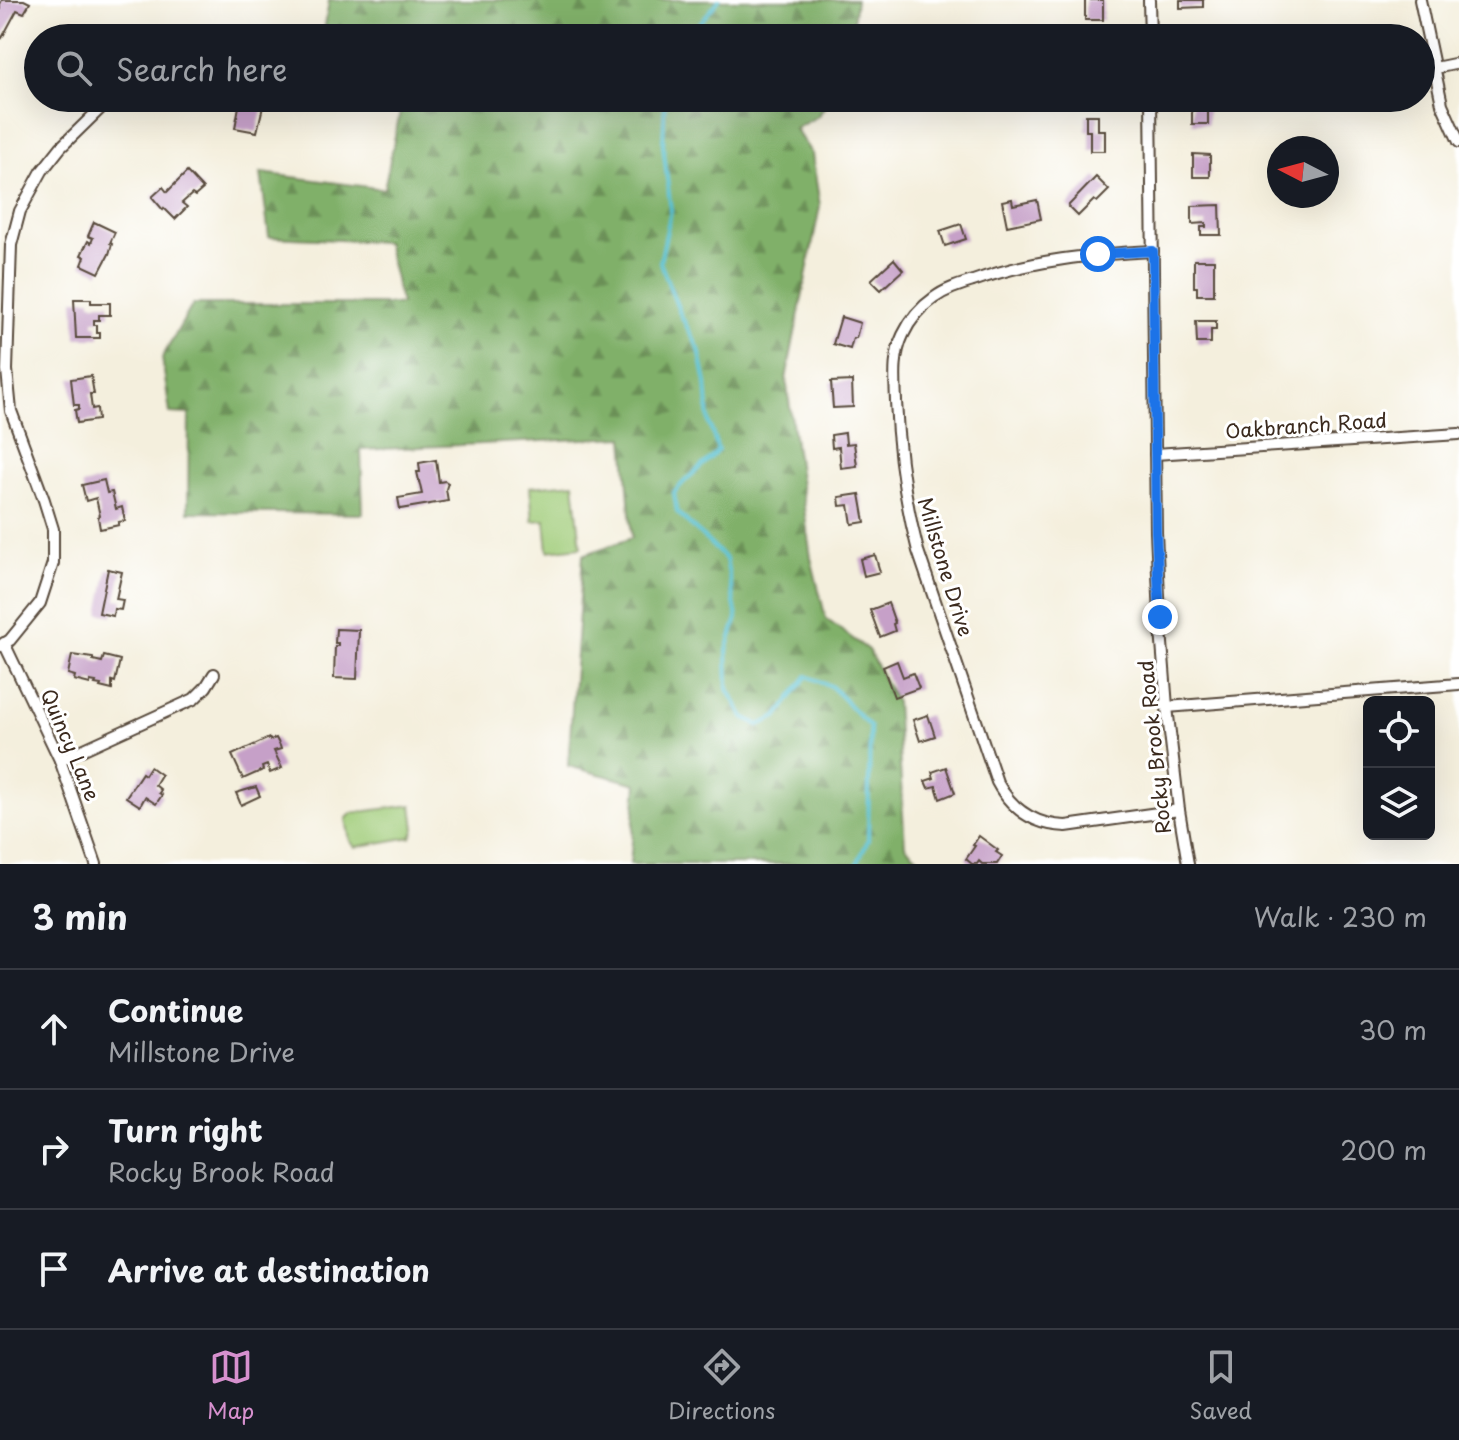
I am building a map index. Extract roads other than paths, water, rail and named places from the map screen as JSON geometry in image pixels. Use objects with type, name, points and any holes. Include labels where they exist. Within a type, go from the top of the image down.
[{"type":"street","points":[[1149,0],[1150,24]]},
{"type":"street","points":[[1420,0],[1425,24]]},
{"type":"street","points":[[1459,63],[1435,68],[1442,104],[1459,142]]},
{"type":"street","points":[[2,645],[10,640],[40,603],[53,563],[53,529],[11,411],[7,370],[11,245],[20,211],[42,171],[61,147],[97,112]]},
{"type":"street","name":"Rocky Brook Road","points":[[1151,112],[1158,588],[1167,707],[1188,864]]},
{"type":"street","name":"Millstone Drive","points":[[1153,251],[1098,254],[1022,266],[949,289],[935,297],[911,321],[897,352],[897,435],[908,515],[918,551],[1003,794],[1026,816],[1052,826],[1179,810]]},
{"type":"street","name":"Oakbranch Road","points":[[1155,454],[1459,434]]},
{"type":"street","name":"Quincy Lane","points":[[2,645],[60,760],[96,864]]},
{"type":"street","points":[[60,760],[194,699],[214,674]]},
{"type":"street","points":[[1167,707],[1459,684]]},
{"type":"waterway","points":[[699,24],[719,0]]},
{"type":"waterway","points":[[664,112],[663,145],[671,211],[660,262],[681,316],[699,349],[709,423],[718,450],[674,493],[677,512],[726,559],[737,618],[727,650],[728,689],[744,717],[759,725],[777,717],[807,676],[831,686],[870,727],[868,840],[857,864]]}]
